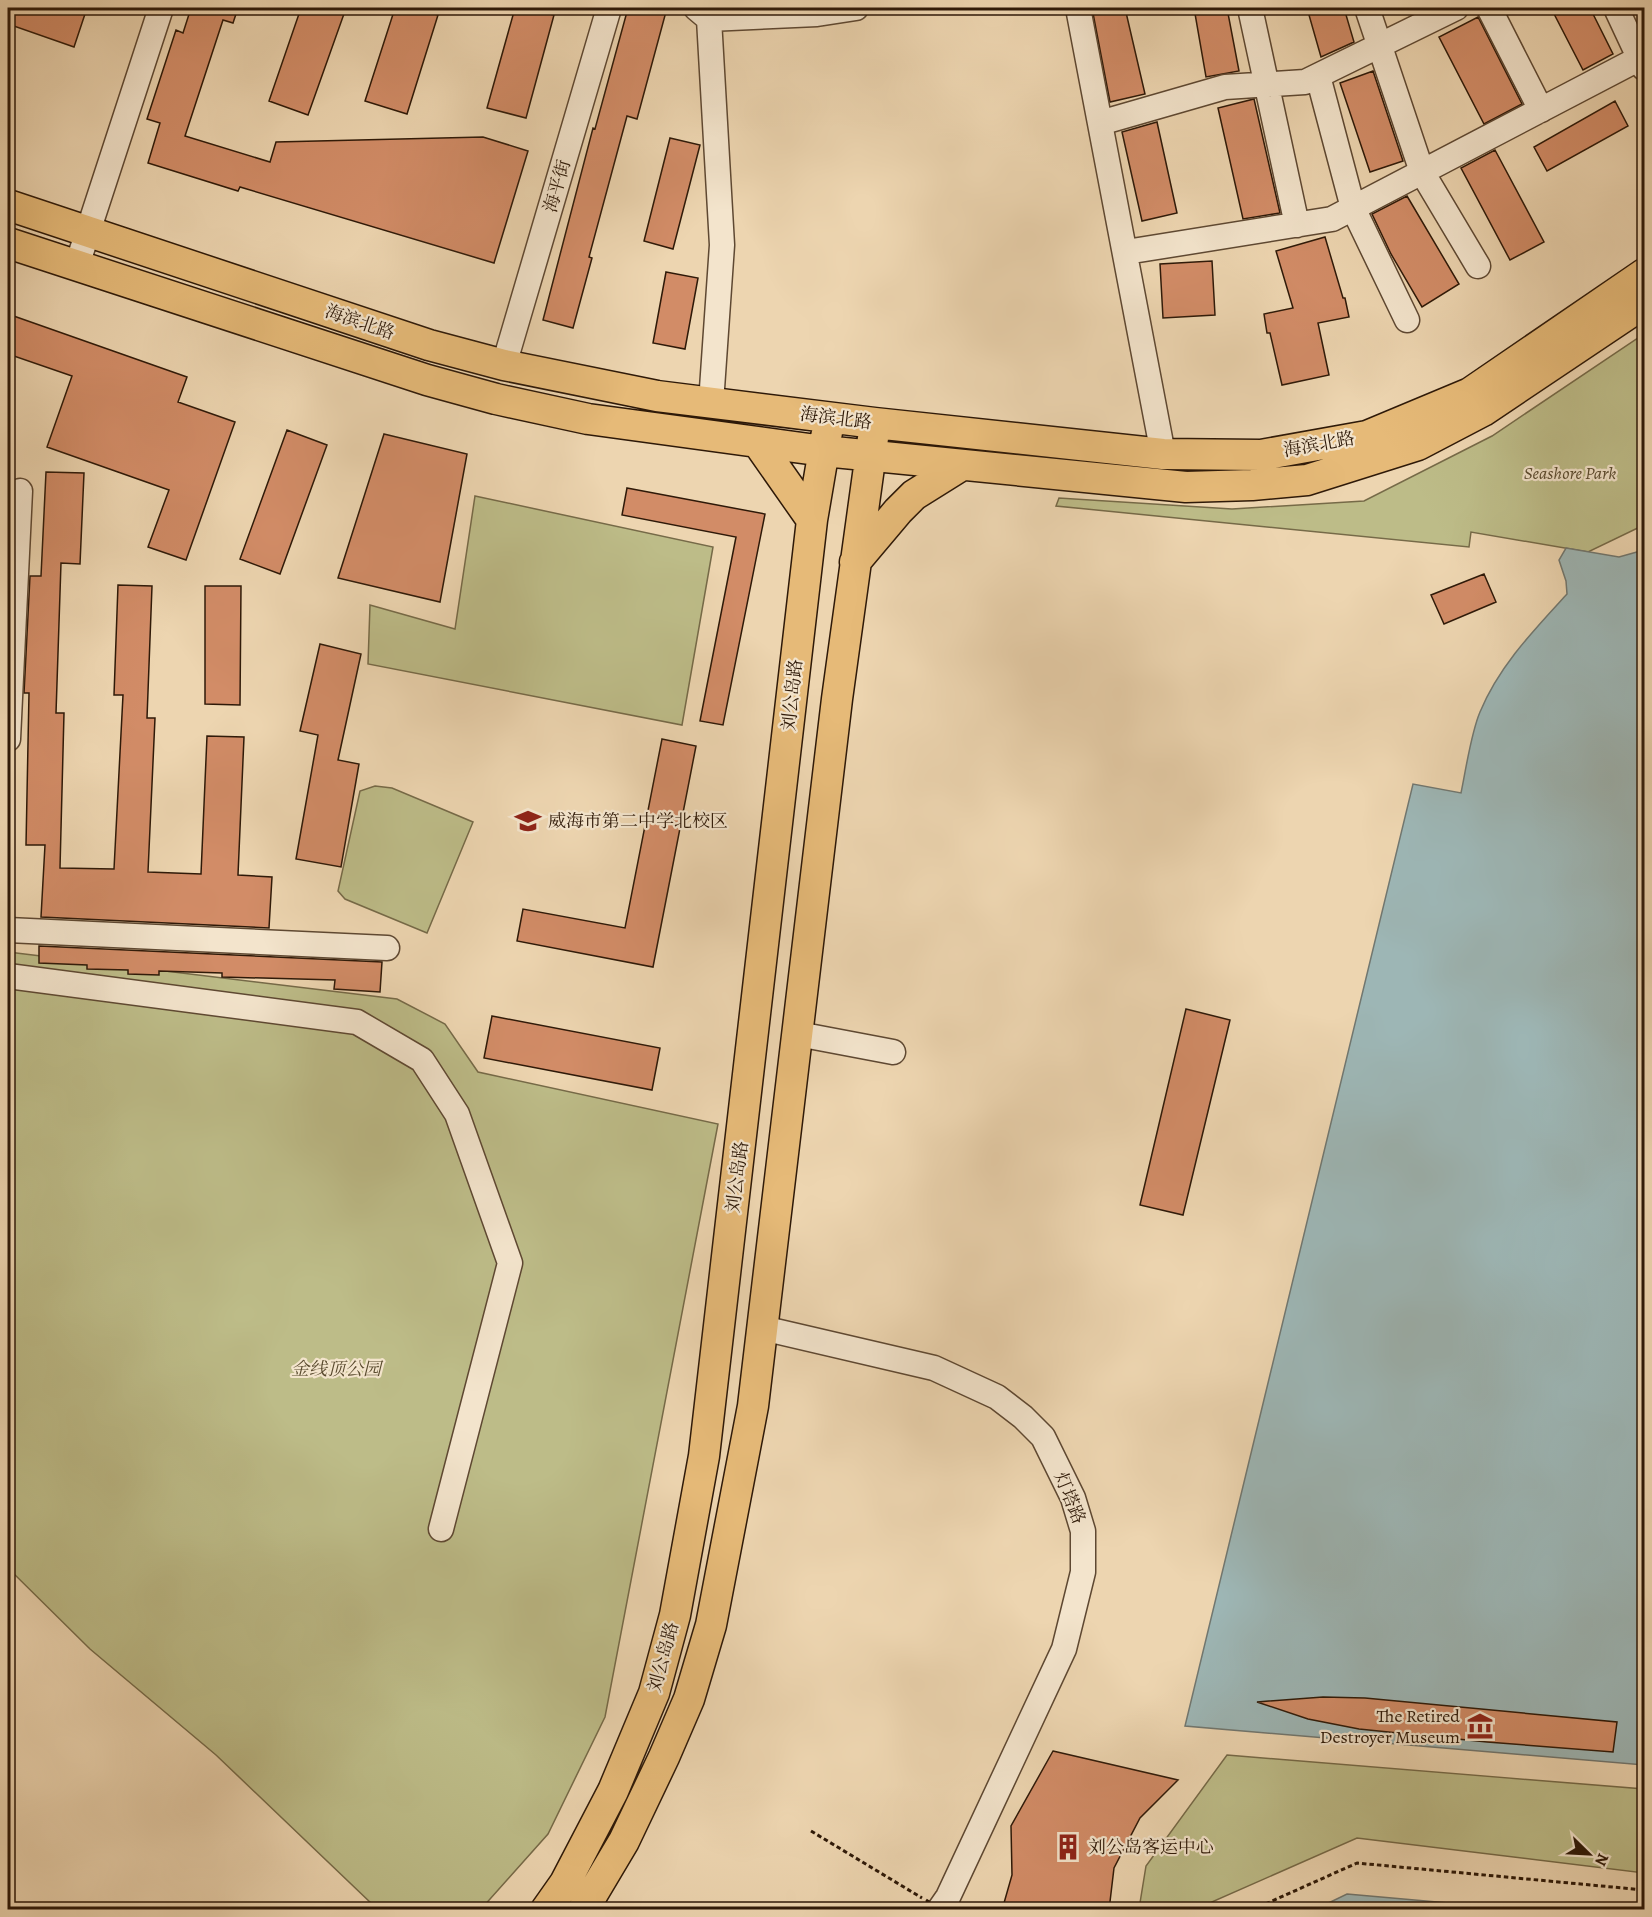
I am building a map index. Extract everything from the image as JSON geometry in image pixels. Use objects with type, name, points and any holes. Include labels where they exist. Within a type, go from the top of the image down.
[{"type":"main road","name":"海滨北路","points":[[8,206],[429,345],[504,365],[657,396],[829,418],[1163,454],[1261,455],[1367,436],[1470,393],[1644,274]]},
{"type":"main road","name":"海滨北路","points":[[8,243],[416,376],[496,399],[588,420],[824,452],[1186,487],[1252,486],[1307,480],[1418,445],[1483,411],[1644,303]]},
{"type":"main road","name":"刘公岛路","points":[[546,1910],[565,1883],[613,1791],[654,1693],[675,1615],[705,1444],[812,520],[829,418]]},
{"type":"main road","name":"刘公岛路","points":[[583,1910],[624,1842],[664,1757],[689,1699],[711,1625],[753,1407],[855,562],[875,423]]},
{"type":"main road","points":[[758,443],[812,520]]},
{"type":"main road","points":[[855,562],[914,495],[962,465]]},
{"type":"street","points":[[77,265],[161,8]]},
{"type":"street","name":"海平街","points":[[504,365],[609,8]]},
{"type":"street","points":[[711,403],[722,246],[703,13],[817,14],[856,8]]},
{"type":"street","points":[[1078,8],[1163,454]]},
{"type":"street","points":[[1250,8],[1297,225]]},
{"type":"street","points":[[1366,8],[1381,46],[1422,172],[1478,266]]},
{"type":"street","points":[[1100,123],[1225,87],[1305,82],[1456,8]]},
{"type":"street","points":[[1489,8],[1541,110]]},
{"type":"street","points":[[1126,252],[1332,219],[1541,110],[1642,63],[1616,8]]},
{"type":"street","points":[[1317,76],[1353,208],[1407,320]]},
{"type":"street","points":[[8,739],[20,491]]},
{"type":"street","points":[[8,930],[387,948]]},
{"type":"street","points":[[8,975],[357,1022],[422,1060],[457,1114],[510,1263],[441,1529]]},
{"type":"street","points":[[798,1034],[893,1052]]},
{"type":"street","name":"灯塔路","points":[[762,1328],[934,1368],[997,1397],[1023,1417],[1043,1437],[1073,1498],[1083,1531],[1083,1572],[1064,1649],[940,1910]]},
{"type":"path","points":[[810,1831],[940,1910]]},
{"type":"path","points":[[1252,1910],[1357,1863],[1644,1890]]},
{"type":"green space","name":"Seashore Park","points":[[1644,334],[1644,525],[1588,552],[1471,532],[1469,547],[1056,506],[1059,498],[1232,509],[1364,501],[1492,436]]},
{"type":"green space","points":[[475,496],[713,547],[682,725],[368,664],[370,605],[455,629]]},
{"type":"green space","points":[[375,786],[392,788],[473,822],[427,933],[345,899],[338,891],[360,791]]},
{"type":"green space","name":"金线顶公园","points":[[8,952],[397,999],[445,1024],[478,1072],[718,1124],[605,1717],[548,1834],[482,1908],[372,1904],[216,1755],[90,1649],[8,1568]]},
{"type":"green space","points":[[1227,1755],[1644,1789],[1644,1873],[1357,1838],[1196,1909],[1139,1909],[1146,1866]]},
{"type":"water","points":[[1566,548],[1619,557],[1644,550],[1644,1765],[1185,1726],[1413,784],[1461,793],[1474,730],[1488,695],[1518,649],[1567,594],[1566,581],[1559,560]]},
{"type":"water","points":[[1347,1894],[1516,1909],[1316,1909]]},
{"type":"building","points":[[8,8],[87,8],[74,47],[8,24]]},
{"type":"building","points":[[191,8],[238,8],[233,23],[223,20],[185,136],[270,162],[276,142],[483,137],[528,151],[494,263],[240,187],[238,191],[148,163],[160,123],[147,119],[176,30],[183,33]]},
{"type":"building","points":[[301,8],[336,8],[345,11],[308,115],[269,101]]},
{"type":"building","points":[[395,8],[413,8],[438,15],[407,114],[365,101]]},
{"type":"building","points":[[515,8],[554,15],[526,118],[487,108]]},
{"type":"building","points":[[628,8],[667,8],[637,119],[627,116],[589,257],[592,258],[573,328],[543,320],[593,128],[595,129]]},
{"type":"building","points":[[1092,8],[1125,8],[1145,94],[1110,102]]},
{"type":"building","points":[[1194,8],[1227,8],[1239,71],[1206,77]]},
{"type":"building","points":[[1307,8],[1344,8],[1354,42],[1321,57]]},
{"type":"building","points":[[1551,8],[1590,8],[1613,54],[1583,70]]},
{"type":"building","points":[[1478,17],[1522,104],[1484,124],[1439,37]]},
{"type":"building","points":[[1373,71],[1403,161],[1370,172],[1340,83]]},
{"type":"building","points":[[1254,99],[1280,213],[1243,219],[1218,108]]},
{"type":"building","points":[[1615,101],[1628,126],[1547,171],[1534,147]]},
{"type":"building","points":[[1157,122],[1177,213],[1142,221],[1122,132]]},
{"type":"building","points":[[670,138],[700,145],[673,249],[644,241]]},
{"type":"building","points":[[1495,150],[1544,242],[1510,260],[1461,168]]},
{"type":"building","points":[[1407,196],[1459,284],[1422,307],[1391,254],[1372,214]]},
{"type":"building","points":[[1325,237],[1349,317],[1318,323],[1329,375],[1282,385],[1264,314],[1293,308],[1276,251]]},
{"type":"building","points":[[1212,261],[1215,315],[1163,318],[1160,264]]},
{"type":"building","points":[[666,272],[698,278],[685,349],[653,343]]},
{"type":"building","points":[[8,314],[187,377],[178,402],[235,422],[186,560],[148,547],[169,490],[47,447],[72,376],[8,354]]},
{"type":"building","points":[[287,430],[327,445],[280,574],[240,559]]},
{"type":"building","points":[[384,434],[467,454],[440,602],[338,578]]},
{"type":"building","points":[[46,472],[84,473],[80,564],[61,563],[56,713],[64,713],[60,868],[114,869],[123,695],[114,695],[118,585],[152,586],[147,718],[155,718],[148,872],[201,874],[207,736],[244,737],[238,875],[272,877],[269,928],[41,917],[45,845],[26,845],[29,693],[24,693],[30,576],[41,576]]},
{"type":"building","points":[[627,488],[765,514],[723,725],[700,721],[736,537],[622,515]]},
{"type":"building","points":[[1484,574],[1496,602],[1444,624],[1431,595]]},
{"type":"building","points":[[205,586],[241,586],[240,705],[205,704]]},
{"type":"building","points":[[320,644],[361,654],[338,760],[359,764],[341,867],[296,859],[318,735],[300,731]]},
{"type":"building","points":[[662,739],[696,746],[653,967],[517,941],[523,909],[625,928]]},
{"type":"building","points":[[39,946],[382,962],[380,992],[334,989],[335,980],[222,977],[222,973],[159,971],[159,975],[128,974],[128,970],[87,969],[87,965],[39,963]]},
{"type":"building","points":[[1186,1009],[1230,1020],[1183,1215],[1140,1205]]},
{"type":"building","points":[[492,1016],[660,1048],[652,1090],[484,1058]]},
{"type":"building","name":"The Retired Destroyer Museum","points":[[1323,1697],[1365,1698],[1617,1722],[1613,1752],[1359,1729],[1308,1719],[1257,1702]]},
{"type":"building","name":"刘公岛客运中心","points":[[1053,1751],[1178,1780],[1140,1818],[1114,1868],[1109,1910],[1002,1910],[1012,1875],[1011,1826]]},
{"type":"place","name":"威海市第二中学北校区","points":[[528,821]]},
{"type":"place","name":"The Retired Destroyer Museum","points":[[1480,1726]]},
{"type":"place","name":"刘公岛客运中心","points":[[1068,1847]]}]
